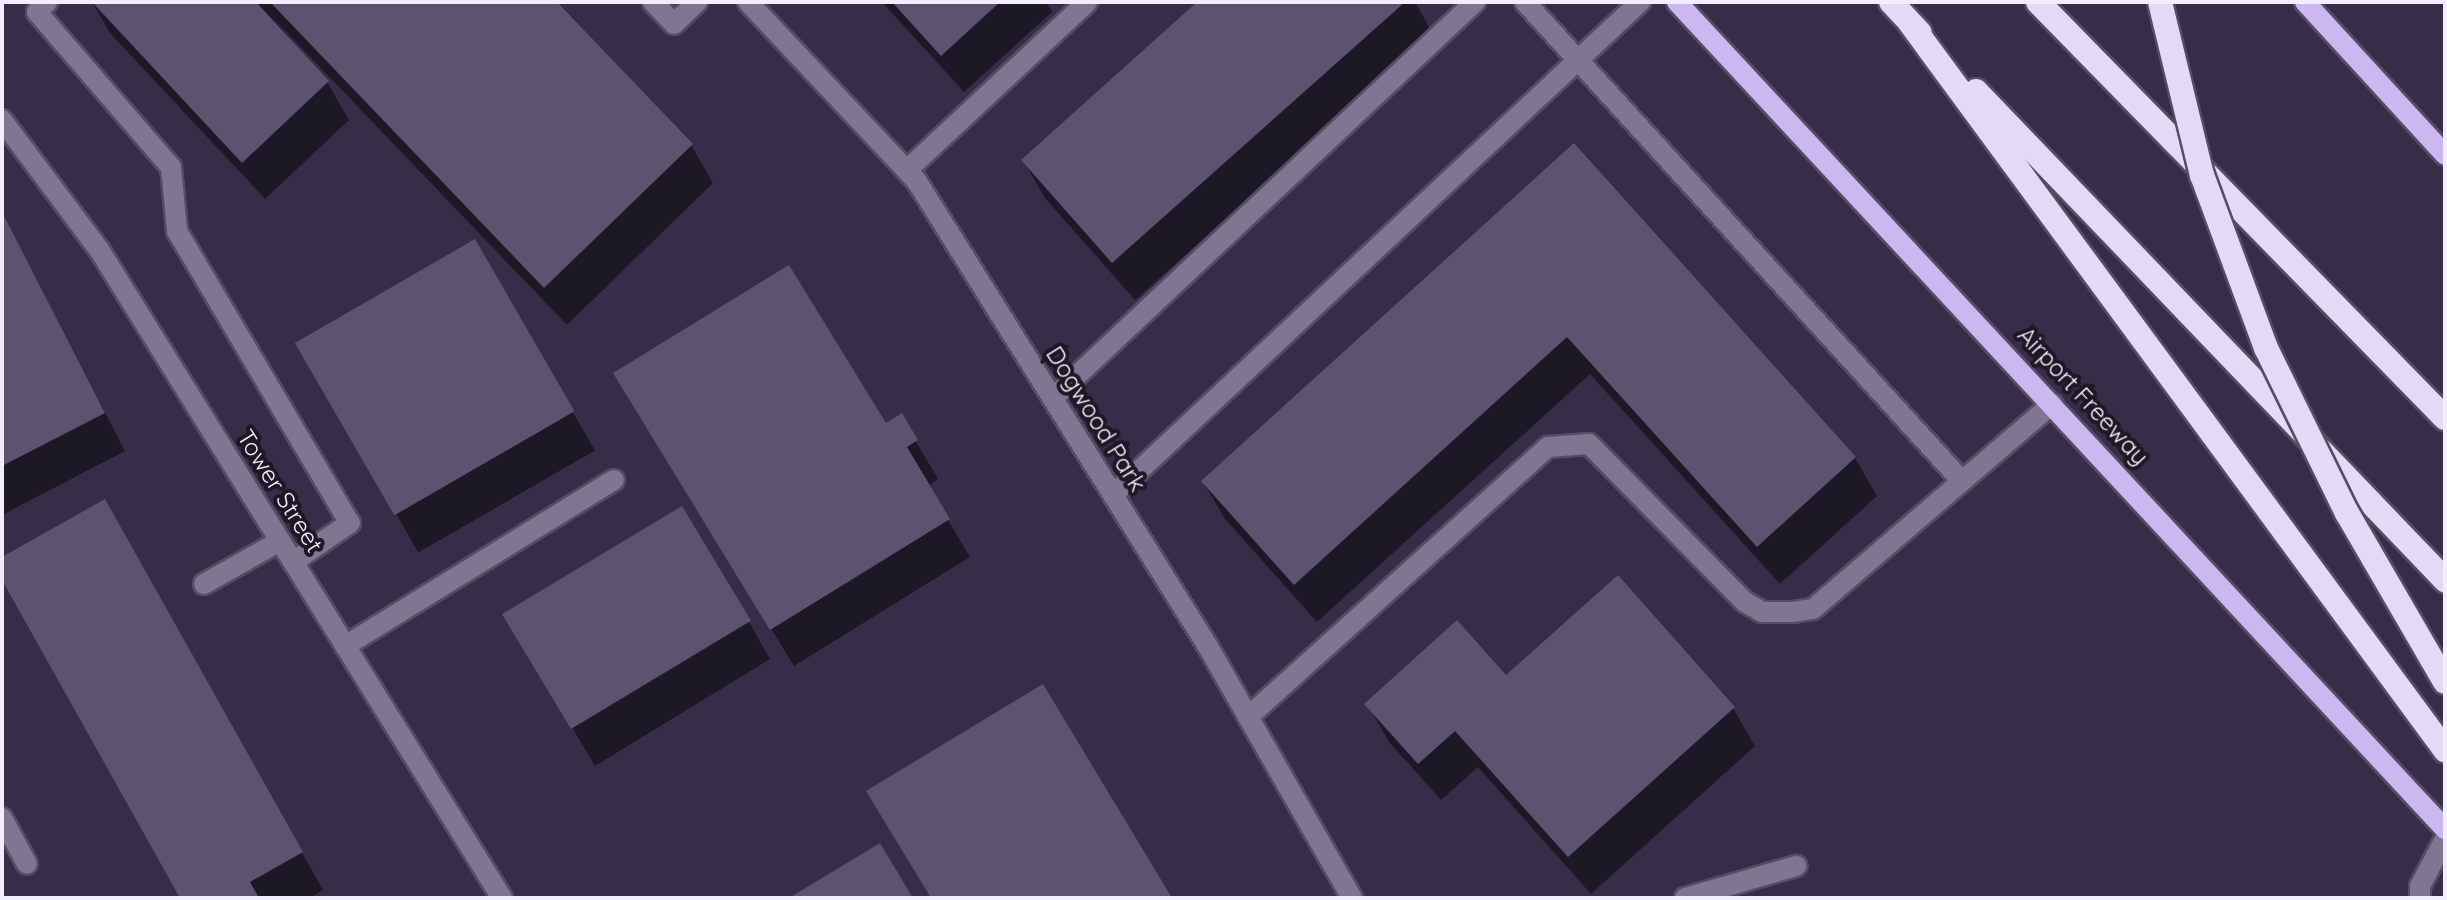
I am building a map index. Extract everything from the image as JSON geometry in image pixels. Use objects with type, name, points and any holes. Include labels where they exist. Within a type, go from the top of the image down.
[{"type":"highway","points":[[1891,2],[2445,580]]},
{"type":"highway","points":[[2038,2],[2445,418]]},
{"type":"highway","points":[[2160,2],[2202,175],[2266,348],[2347,513],[2445,682]]},
{"type":"highway","points":[[1910,23],[2445,750]]},
{"type":"main road","name":"Airport Freeway","points":[[1677,2],[2445,829]]},
{"type":"main road","points":[[2305,2],[2445,155]]},
{"type":"street","points":[[47,2],[37,12],[171,167],[177,231],[350,523],[293,562]]},
{"type":"street","points":[[653,2],[674,24],[697,2]]},
{"type":"street","name":"Dogwood Park","points":[[748,2],[907,170],[1113,495],[1248,717],[1352,898]]},
{"type":"street","points":[[907,170],[1087,2]]},
{"type":"street","points":[[1053,398],[1475,2]]},
{"type":"street","points":[[1525,2],[1575,61],[1962,481]]},
{"type":"street","points":[[1113,495],[1640,2]]},
{"type":"street","name":"Tower Street","points":[[2,120],[100,251],[502,898]]},
{"type":"street","points":[[1248,717],[1548,447],[1589,444],[1745,602],[1762,612],[1813,609],[2052,404]]},
{"type":"street","points":[[345,646],[614,480]]},
{"type":"street","points":[[204,584],[280,541]]},
{"type":"street","points":[[2,818],[27,864]]},
{"type":"street","points":[[2420,898],[2420,886],[2445,839]]},
{"type":"street","points":[[1685,898],[1796,866]]},
{"type":"building","points":[[92,2],[256,2],[329,81],[242,163]]},
{"type":"building","points":[[270,2],[557,2],[693,144],[544,288]]},
{"type":"building","points":[[892,2],[1000,2],[941,56]]},
{"type":"building","points":[[1197,2],[1405,2],[1112,263],[1021,160]]},
{"type":"building","points":[[1574,143],[1856,457],[1757,547],[1567,337],[1294,585],[1201,481]]},
{"type":"building","points":[[2,212],[105,413],[2,466]]},
{"type":"building","points":[[475,239],[574,411],[394,515],[295,343]]},
{"type":"building","points":[[789,265],[886,423],[902,413],[918,440],[907,447],[950,519],[770,630],[613,373]]},
{"type":"building","points":[[105,499],[303,852],[250,882],[259,898],[180,898],[2,580],[2,557]]},
{"type":"building","points":[[682,506],[751,621],[571,729],[502,614]]},
{"type":"building","points":[[1618,575],[1735,707],[1568,857],[1455,731],[1418,764],[1364,704],[1457,620],[1506,675]]},
{"type":"building","points":[[1043,684],[1172,898],[931,898],[866,791]]},
{"type":"building","points":[[880,843],[913,898],[789,898]]}]
